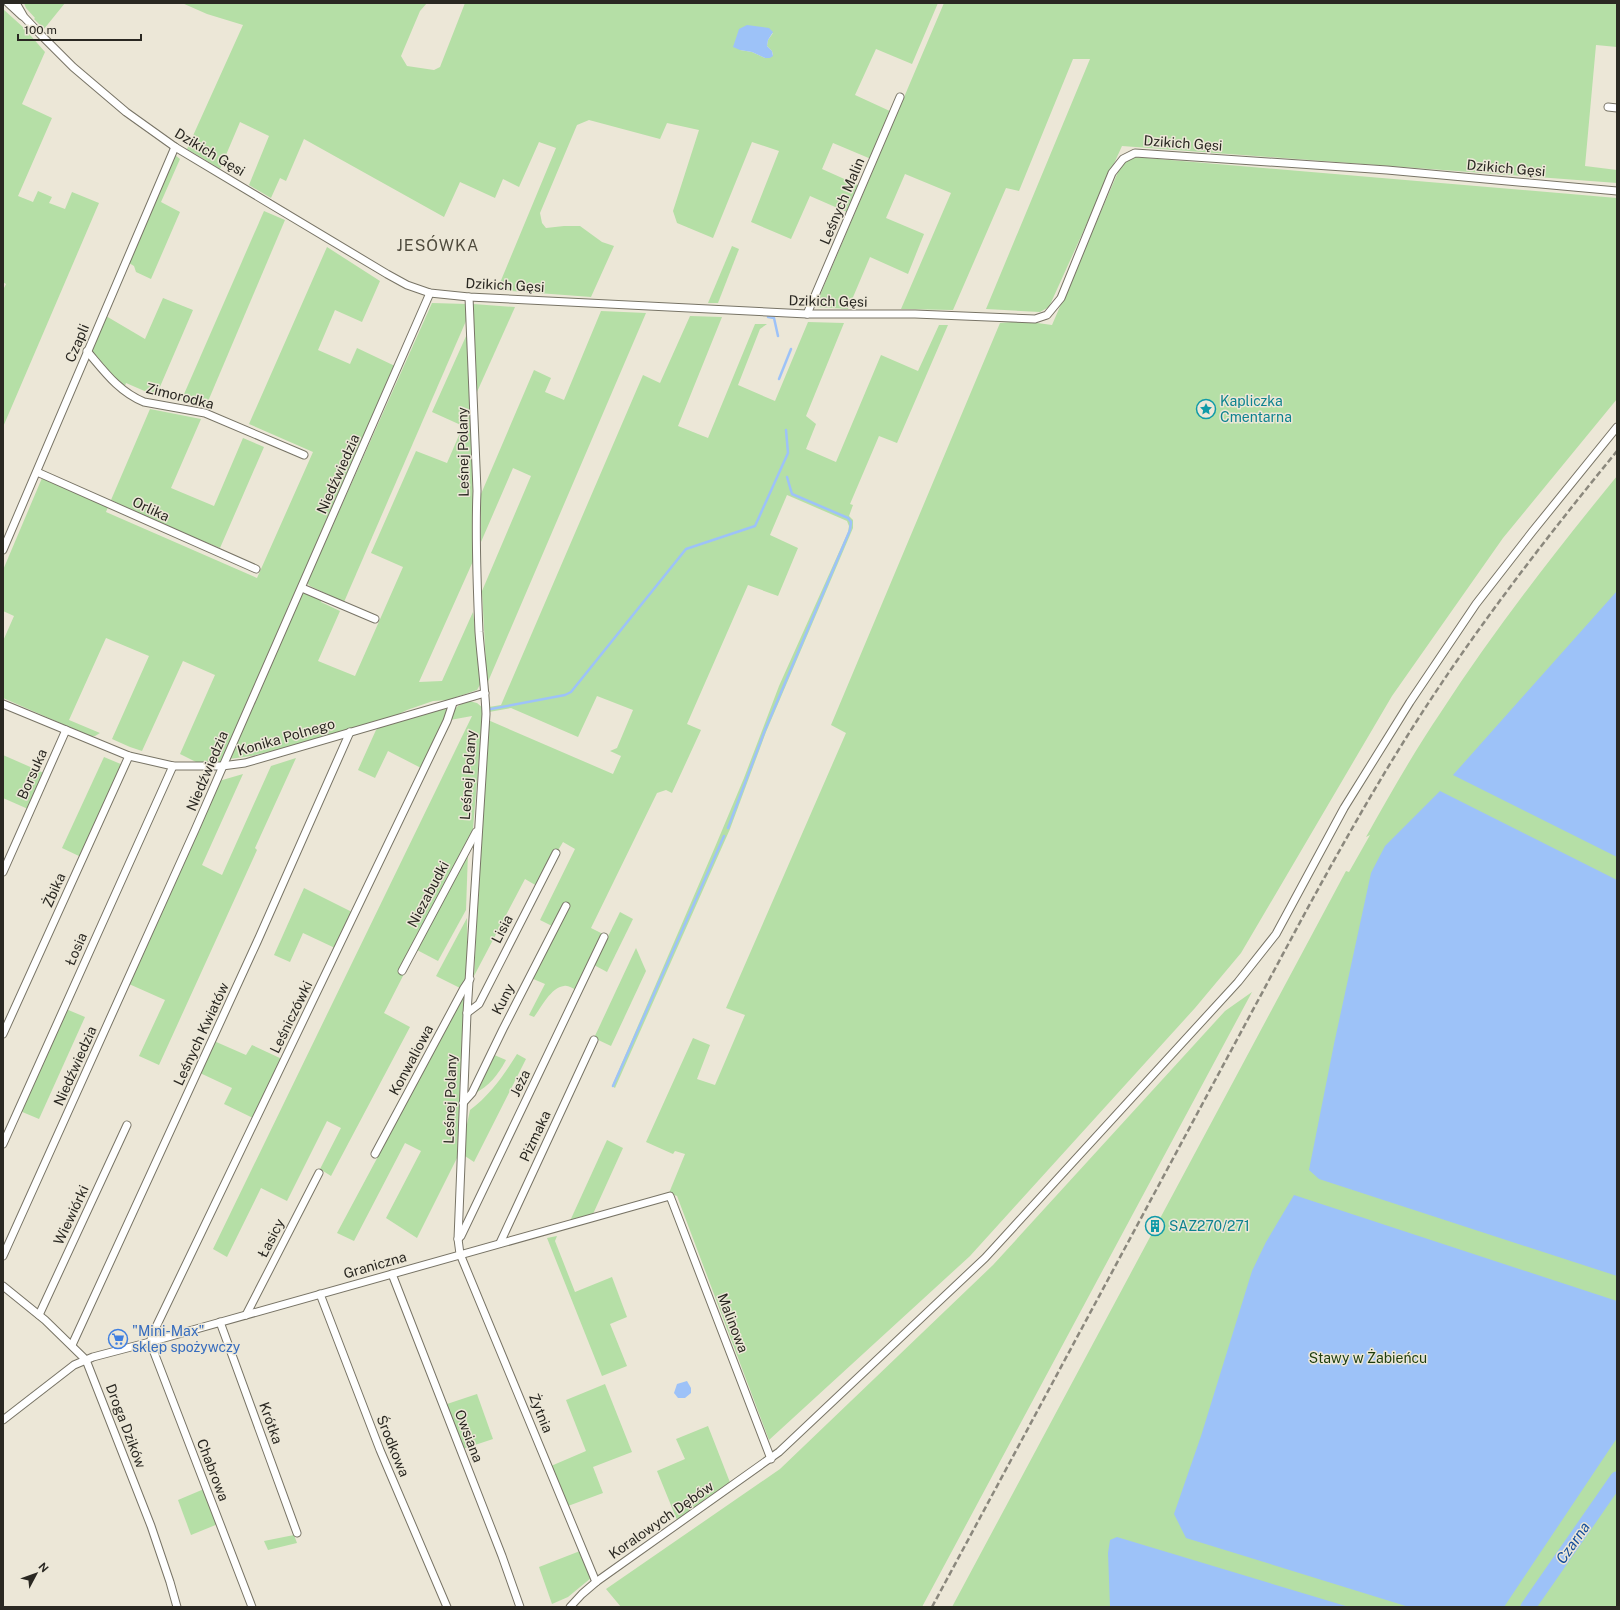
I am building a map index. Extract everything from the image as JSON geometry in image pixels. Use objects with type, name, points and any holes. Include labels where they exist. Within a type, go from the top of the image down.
[{"type":"street","name":"Dzikich Gęsi","points":[[8,3],[20,16],[24,17]]},
{"type":"street","name":"Dzikich Gęsi","points":[[16,3],[24,17],[73,67],[126,112],[175,147],[387,274],[408,285],[430,293],[469,297],[807,314],[915,314],[1035,319],[1044,317],[1061,298],[1112,173],[1122,159],[1135,153],[1387,170],[1617,191]]},
{"type":"street","name":"Leśnych Malin","points":[[807,314],[900,98]]},
{"type":"street","points":[[1608,107],[1617,108]]},
{"type":"street","name":"Czapli","points":[[3,550],[175,147]]},
{"type":"street","name":"Niedźwiedzia","points":[[3,1256],[192,838],[222,766],[302,588],[430,293]]},
{"type":"street","name":"Leśnej Polany","points":[[460,1254],[458,1239],[467,1013],[477,830],[486,714],[479,633],[477,584],[477,476],[469,297]]},
{"type":"street","name":"Zimorodka","points":[[88,351],[124,391],[134,398],[144,402],[204,413],[304,455]]},
{"type":"street","name":"Koralowych Dębów","points":[[570,1607],[596,1582],[771,1459],[985,1258],[1242,977],[1276,934],[1344,808],[1410,702],[1476,604],[1617,427]]},
{"type":"street","name":"Orlika","points":[[37,472],[256,569]]},
{"type":"street","points":[[302,588],[375,619]]},
{"type":"street","name":"Konika Polnego","points":[[3,704],[129,756],[173,766],[222,766],[245,763],[485,693]]},
{"type":"street","name":"Leśniczówki","points":[[150,1342],[447,721],[453,703]]},
{"type":"street","name":"Borsuka","points":[[3,872],[66,730]]},
{"type":"street","name":"Leśnych Kwiatów","points":[[72,1346],[254,949],[350,732]]},
{"type":"street","name":"Żbika","points":[[3,1034],[129,756]]},
{"type":"street","name":"Łosia","points":[[3,1144],[173,766]]},
{"type":"street","name":"Niezabudki","points":[[402,971],[477,830]]},
{"type":"street","name":"Lisia","points":[[467,1013],[479,1004],[556,853]]},
{"type":"street","name":"Kuny","points":[[463,1103],[472,1093],[566,906]]},
{"type":"street","name":"Jeża","points":[[458,1239],[604,937]]},
{"type":"street","name":"Konwaliowa","points":[[375,1154],[470,979]]},
{"type":"street","name":"Piżmaka","points":[[500,1243],[594,1040]]},
{"type":"street","name":"Wiewiórki","points":[[39,1315],[127,1125]]},
{"type":"street","name":"Łasicy","points":[[246,1315],[319,1173]]},
{"type":"street","name":"Malinowa","points":[[670,1196],[771,1459]]},
{"type":"street","name":"Graniczna","points":[[3,1420],[74,1365],[93,1356],[150,1342],[670,1196]]},
{"type":"street","name":"Żytnia","points":[[460,1254],[596,1582]]},
{"type":"street","name":"Owsiana","points":[[392,1274],[502,1556],[520,1607]]},
{"type":"street","name":"Droga Dzików","points":[[3,1286],[39,1315],[86,1360],[151,1526],[177,1607]]},
{"type":"street","name":"Środkowa","points":[[320,1294],[380,1450],[446,1607]]},
{"type":"street","name":"Krótka","points":[[220,1322],[297,1533]]},
{"type":"street","name":"Chabrowa","points":[[150,1342],[252,1607]]},
{"type":"green space","points":[[24,3],[65,3],[44,29],[34,19],[35,18],[26,8]]},
{"type":"green space","points":[[182,3],[427,3],[420,11],[401,56],[407,66],[434,70],[440,67],[465,3],[938,3],[912,64],[876,49],[855,95],[892,112],[871,159],[833,143],[822,169],[860,186],[849,213],[810,196],[791,239],[751,222],[779,151],[752,142],[713,238],[677,223],[673,211],[699,130],[667,123],[660,139],[589,120],[577,125],[540,213],[542,223],[546,228],[580,226],[602,242],[614,246],[591,297],[497,290],[556,148],[539,142],[519,187],[503,179],[495,198],[460,182],[444,217],[304,139],[286,181],[280,178],[271,198],[249,185],[269,136],[240,122],[220,169],[187,149],[243,25],[207,14]],"holes":[[[773,33],[768,40],[767,46],[772,51],[773,55],[765,58],[752,52],[740,50]]]},
{"type":"green space","points":[[944,3],[1617,3],[1617,47],[1596,45],[1585,166],[1617,170],[1617,183],[1122,146],[1049,307],[1040,312],[986,309],[1090,59],[1073,59],[1019,191],[1006,188],[953,310],[901,309],[951,193],[905,174],[886,218],[924,234],[908,274],[870,257],[848,309],[815,307]]},
{"type":"green space","points":[[3,9],[24,28],[45,52],[22,104],[52,118],[18,196],[33,202],[38,191],[52,197],[49,203],[65,209],[72,192],[99,203],[3,427],[3,290],[6,284],[3,282]]},
{"type":"green space","points":[[175,155],[180,159],[161,202],[180,212],[151,279],[136,272],[134,266],[129,263]]},
{"type":"green space","points":[[1135,157],[1617,198],[1617,399],[1503,538],[1392,696],[1241,953],[1195,1008],[970,1256],[769,1440],[677,1196],[669,1193],[685,1154],[675,1151],[673,1154],[646,1142],[693,1038],[710,1045],[697,1079],[715,1085],[745,1015],[726,1008],[846,733],[831,725],[1000,323],[1023,321],[1052,325],[1118,172],[1125,163]]},
{"type":"green space","points":[[264,211],[285,220],[206,406],[181,401]]},
{"type":"green space","points":[[732,246],[739,249],[718,303],[708,303]]},
{"type":"green space","points":[[327,247],[380,281],[362,322],[335,310],[318,350],[350,364],[357,348],[395,366],[303,579],[288,606],[286,618],[222,763],[198,763],[180,754],[215,675],[183,661],[142,751],[112,739],[149,656],[106,638],[69,720],[100,733],[95,736],[90,736],[3,698],[3,641],[14,616],[3,611],[3,570],[42,478],[108,507],[106,512],[257,578],[313,452],[249,424]]},
{"type":"green space","points":[[163,298],[193,310],[156,396],[126,383],[125,386],[110,373],[92,352],[92,347],[106,316],[145,339]]},
{"type":"green space","points":[[432,303],[467,304],[466,321],[344,602],[310,586],[308,581]]},
{"type":"green space","points":[[473,304],[515,307],[477,392]]},
{"type":"green space","points":[[601,311],[646,313],[487,684],[482,591],[531,476],[513,468],[481,542],[481,494],[534,370],[551,378],[545,392],[564,400]]},
{"type":"green space","points":[[690,316],[722,317],[678,426],[708,438],[755,324],[767,324],[760,329],[738,385],[775,401],[808,322],[844,323],[806,416],[816,424],[806,449],[836,462],[881,355],[918,371],[939,325],[948,325],[897,443],[879,436],[850,504],[853,505],[849,516],[853,520],[853,528],[766,732],[730,829],[615,1088],[612,1086],[744,778],[779,686],[848,532],[849,526],[847,521],[787,495],[770,535],[798,548],[778,596],[748,585],[687,724],[701,730],[672,793],[666,790],[657,793],[591,928],[603,934],[576,990],[567,986],[559,987],[551,994],[534,1017],[529,1015],[545,984],[531,978],[554,927],[540,920],[575,849],[563,842],[537,886],[525,879],[474,976],[488,720],[613,774],[621,756],[610,751],[617,748],[633,710],[597,696],[578,737],[511,708],[489,712],[489,707],[501,705],[643,375],[660,383]]},
{"type":"green space","points":[[467,334],[471,406],[474,559],[419,682],[442,681],[473,612],[482,681],[477,690],[448,700],[433,701],[407,710],[389,719],[355,727],[298,745],[251,756],[229,759],[301,594],[307,593],[321,599],[321,602],[340,611],[318,661],[355,676],[403,567],[371,553],[416,451],[447,463],[463,426],[432,412]]},
{"type":"green space","points":[[150,409],[201,419],[171,488],[214,506],[243,438],[264,447],[220,548],[156,522],[111,500]]},
{"type":"green space","name":"Stawy w Żabieńcu","points":[[1617,476],[1617,1607],[952,1607],[1346,871],[1349,872],[1370,835],[1366,837],[1402,773],[1482,651],[1548,562]]},
{"type":"green space","points":[[469,701],[477,703],[483,708],[473,829],[399,971],[404,974],[384,1013],[410,1027],[331,1176],[320,1169],[341,1128],[327,1121],[287,1201],[261,1188],[227,1257],[213,1249],[472,716],[450,720],[453,712],[456,708]]},
{"type":"green space","points":[[445,709],[447,710],[445,720],[421,768],[388,751],[375,778],[358,770],[376,730],[380,727]]},
{"type":"green space","points":[[3,755],[44,773],[28,809],[3,798]]},
{"type":"green space","points":[[104,757],[123,765],[81,857],[62,848]]},
{"type":"green space","points":[[296,758],[255,848],[257,850],[159,1065],[139,1056],[165,1000],[129,984],[219,781],[243,774],[202,865],[222,875],[271,766]]},
{"type":"green space","points":[[468,852],[466,910],[438,961],[417,950]]},
{"type":"green space","points":[[304,888],[352,912],[335,948],[303,933],[290,962],[274,955]]},
{"type":"green space","points":[[620,912],[633,919],[607,972],[594,965]]},
{"type":"green space","points":[[467,918],[468,973],[460,988],[436,976]]},
{"type":"green space","points":[[636,948],[646,971],[611,1046],[594,1038]]},
{"type":"green space","points":[[1252,992],[922,1607],[621,1607],[606,1589],[780,1469],[993,1265],[1225,1011]]},
{"type":"green space","points":[[465,994],[457,1158],[417,1238],[386,1218],[421,1151],[405,1143],[354,1241],[337,1233]]},
{"type":"green space","points":[[66,1009],[85,1017],[39,1119],[20,1111]]},
{"type":"green space","points":[[214,1041],[246,1055],[252,1045],[282,1059],[253,1118],[224,1104],[232,1088],[200,1073]]},
{"type":"green space","points":[[492,1054],[506,1060],[493,1080],[474,1094]]},
{"type":"green space","points":[[517,1054],[526,1059],[474,1162],[465,1156],[466,1129],[470,1110],[484,1098],[496,1084]]},
{"type":"green space","points":[[607,1140],[623,1148],[593,1214],[570,1221]]},
{"type":"green space","points":[[557,1236],[555,1241],[575,1292],[612,1277],[627,1317],[610,1324],[627,1366],[602,1376],[547,1238]]},
{"type":"green space","points":[[605,1384],[632,1452],[593,1467],[603,1493],[568,1506],[551,1466],[586,1451],[566,1400]]},
{"type":"green space","points":[[477,1394],[493,1439],[463,1449],[447,1404]]},
{"type":"green space","points":[[708,1426],[731,1485],[677,1520],[657,1471],[685,1459],[676,1439]]},
{"type":"green space","points":[[204,1489],[218,1524],[191,1535],[178,1500]]},
{"type":"green space","points":[[294,1535],[297,1543],[268,1550],[264,1541]]},
{"type":"green space","points":[[580,1551],[591,1578],[568,1597],[552,1604],[539,1567]]},
{"type":"water","points":[[747,25],[769,28],[773,32],[768,40],[767,46],[772,51],[773,56],[770,58],[765,58],[752,52],[733,47],[739,29]]},
{"type":"water","points":[[1617,591],[1617,857],[1453,775]]},
{"type":"water","points":[[1440,791],[1617,880],[1617,1276],[1319,1179],[1309,1170],[1334,1044],[1371,873],[1385,846]]},
{"type":"water","points":[[1294,1195],[1617,1301],[1617,1438],[1504,1607],[1409,1607],[1186,1538],[1174,1514],[1201,1436],[1252,1271],[1266,1242]]},
{"type":"water","points":[[687,1381],[691,1388],[691,1393],[685,1398],[678,1398],[674,1393],[677,1384]]},
{"type":"water","points":[[1117,1537],[1349,1607],[1110,1607],[1108,1553],[1110,1540]]},
{"type":"waterway","points":[[768,317],[774,318],[778,336]]},
{"type":"waterway","points":[[779,379],[791,349]]},
{"type":"waterway","points":[[491,709],[565,695],[571,692],[686,549],[755,526],[788,453],[786,430]]},
{"type":"waterway","points":[[728,828],[765,730],[850,530],[851,522],[848,518],[792,494],[787,477]]},
{"type":"waterway","points":[[613,1086],[724,836]]},
{"type":"waterway","name":"Czarna","points":[[1528,1607],[1617,1479]]},
{"type":"railway","points":[[932,1607],[1305,913],[1369,798],[1403,742],[1481,626],[1548,537],[1617,451]]},
{"type":"place","name":"Kapliczka Cmentarna","points":[[1206,409]]},
{"type":"place","name":"SAZ270/271","points":[[1155,1226]]},
{"type":"place","name":"\"Mini-Max\" sklep spożywczy","points":[[118,1339]]},
{"type":"district","name":"JESÓWKA","points":[[438,245]]}]
